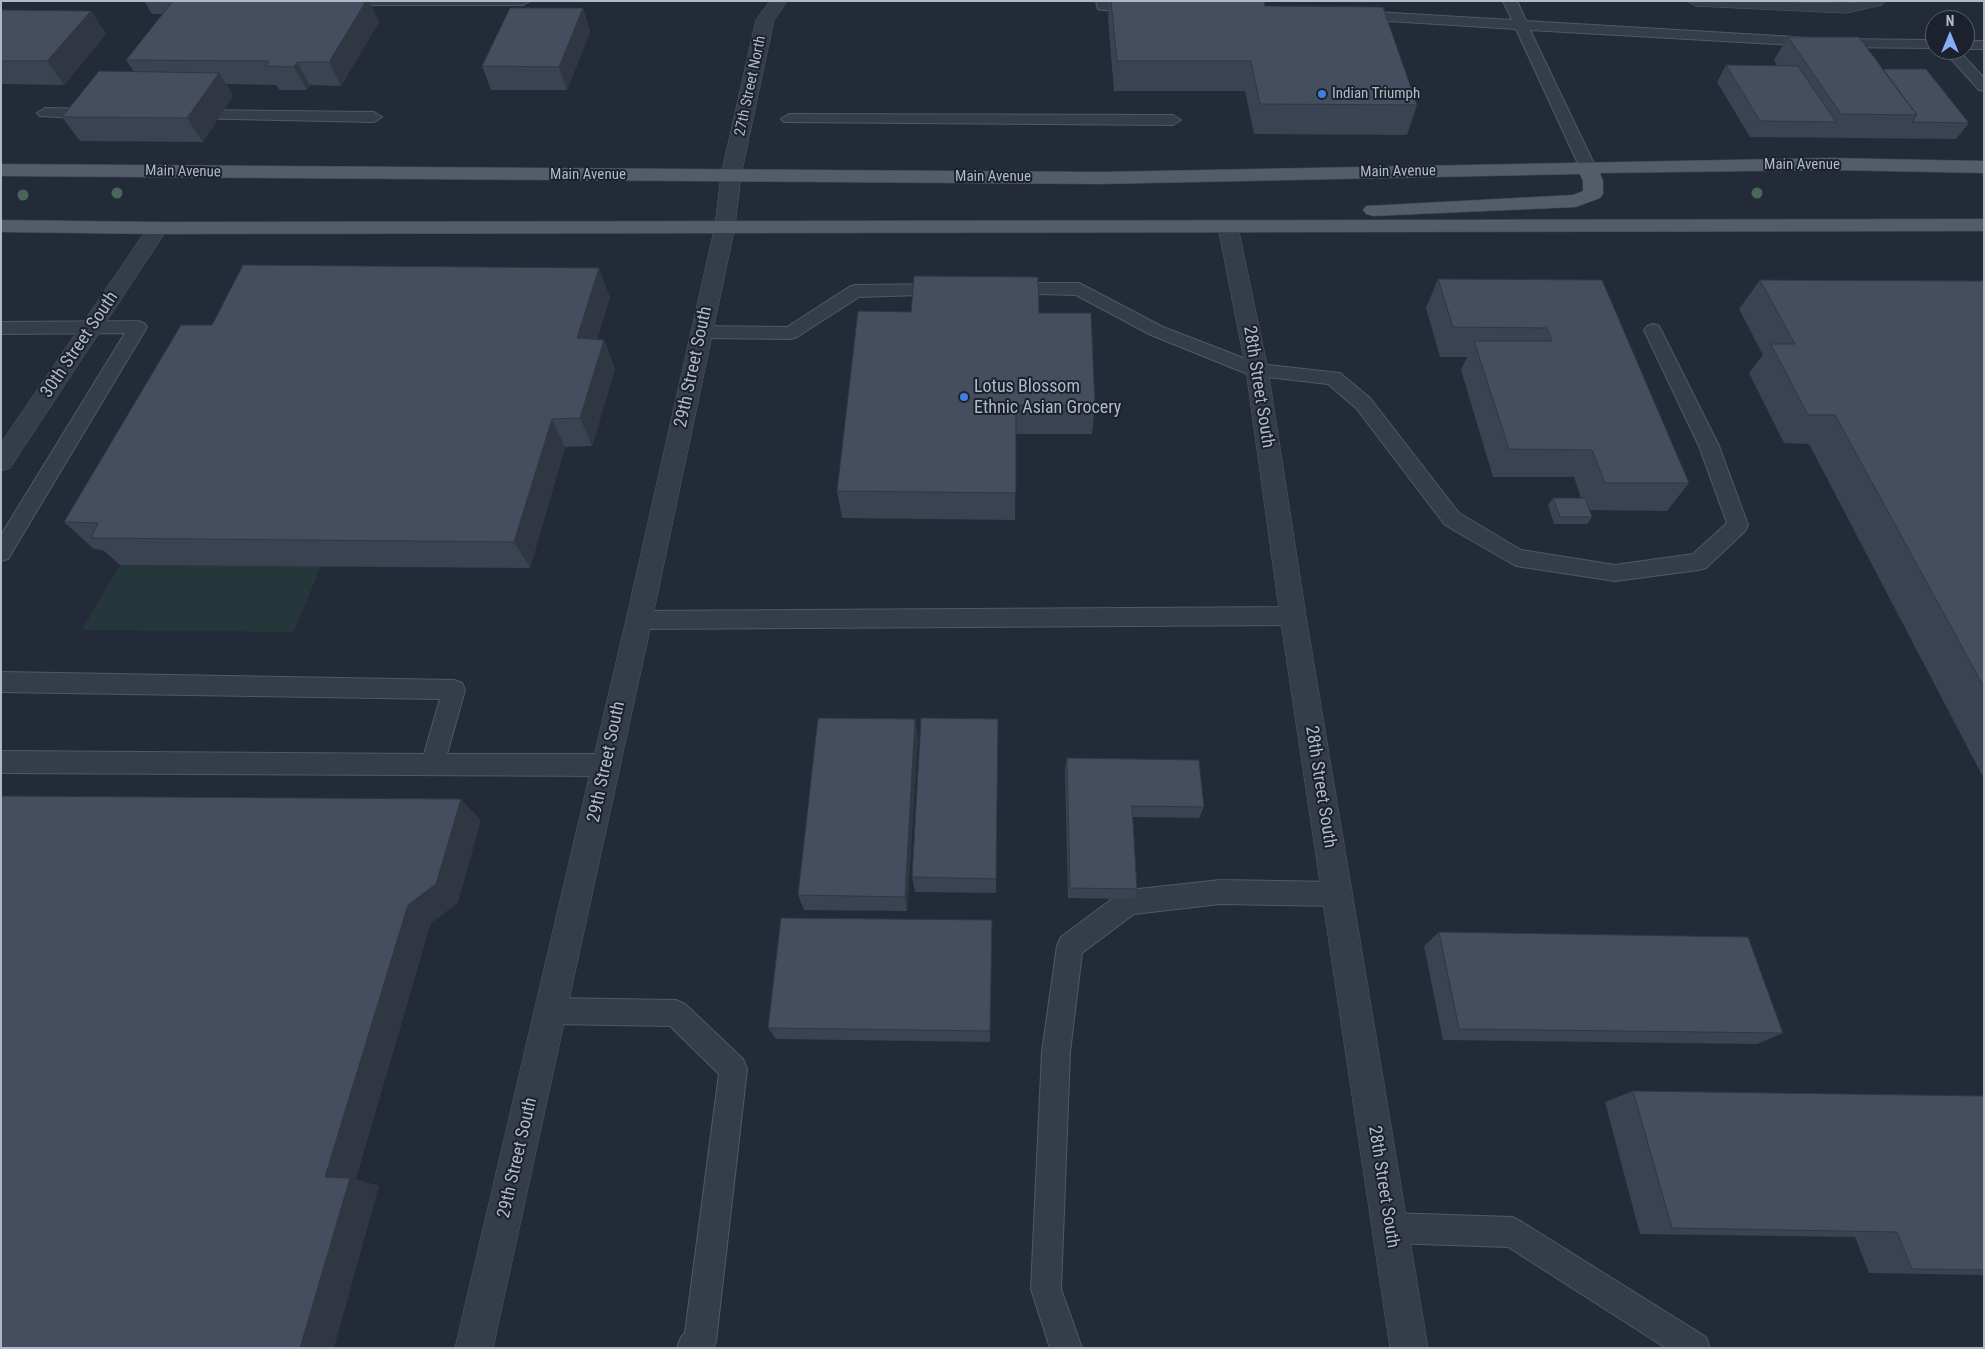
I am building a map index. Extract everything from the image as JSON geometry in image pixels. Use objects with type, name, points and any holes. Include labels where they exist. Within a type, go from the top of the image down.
[{"type":"main road","name":"Main Avenue","points":[[1,170],[1100,178],[1821,164],[1984,167]]},
{"type":"main road","points":[[1150,227],[1336,211],[1576,201],[1593,194],[1593,181],[1588,168]]},
{"type":"main road","points":[[1,226],[158,228],[725,226],[1228,228],[1984,225]]},
{"type":"street","name":"27th Street North","points":[[732,175],[765,20],[779,1]]},
{"type":"street","points":[[1695,1],[1846,8],[1876,1]]},
{"type":"street","name":"29th Street South","points":[[474,1348],[552,1011],[639,620],[725,226],[732,175]]},
{"type":"street","name":"30th Street South","points":[[1,462],[158,228]]},
{"type":"street","name":"28th Street South","points":[[1228,228],[1257,370],[1336,894],[1409,1348]]},
{"type":"lane","points":[[368,1],[523,1]]},
{"type":"lane","points":[[1103,1],[1103,6],[1151,8]]},
{"type":"lane","points":[[1510,1],[1588,168]]},
{"type":"lane","points":[[1340,14],[1861,45],[1925,44]]},
{"type":"lane","points":[[1959,60],[1984,87]]},
{"type":"lane","points":[[45,113],[115,114]]},
{"type":"lane","points":[[174,114],[374,117]]},
{"type":"lane","points":[[789,119],[1173,120]]},
{"type":"lane","points":[[992,289],[1079,289],[1157,331],[1257,370],[1333,378],[1362,402],[1452,519],[1516,558],[1615,574],[1699,562],[1738,525],[1709,446],[1653,330]]},
{"type":"lane","points":[[701,332],[792,333],[855,291],[962,290]]},
{"type":"lane","points":[[1,328],[138,327],[1,553]]},
{"type":"lane","points":[[639,620],[1293,616]]},
{"type":"lane","points":[[1,682],[454,690],[432,764]]},
{"type":"lane","points":[[1,762],[606,765]]},
{"type":"lane","points":[[1066,1348],[1046,1289],[1056,1052],[1070,946],[1129,902],[1220,892],[1336,894]]},
{"type":"lane","points":[[552,1011],[676,1014],[733,1068],[700,1341],[692,1348]]},
{"type":"lane","points":[[1390,1228],[1512,1232],[1695,1348]]},
{"type":"shaded area","points":[[120,565],[321,566],[294,632],[82,630]]},
{"type":"building","points":[[173,1],[366,1],[329,62],[297,62],[294,67],[265,66],[269,61],[126,60]]},
{"type":"building","points":[[1111,1],[1264,1],[1265,6],[1383,7],[1417,105],[1260,104],[1251,61],[1117,61]]},
{"type":"building","points":[[510,8],[583,8],[559,67],[482,66]]},
{"type":"building","points":[[1,10],[91,11],[47,61],[1,61]]},
{"type":"building","points":[[1788,37],[1859,37],[1917,115],[1841,114]]},
{"type":"building","points":[[1726,65],[1798,66],[1836,122],[1760,121]]},
{"type":"building","points":[[1882,69],[1926,69],[1969,123],[1912,122],[1917,115]]},
{"type":"building","points":[[99,71],[219,73],[187,118],[62,117]]},
{"type":"building","points":[[243,265],[599,268],[577,338],[604,340],[580,418],[552,419],[514,542],[91,538],[98,523],[64,522],[181,325],[212,325]]},
{"type":"building","points":[[914,276],[1038,277],[1039,313],[1091,313],[1095,406],[1016,405],[1016,493],[837,491],[858,311],[911,312]]},
{"type":"building","points":[[1438,279],[1602,280],[1689,483],[1605,483],[1592,450],[1509,449],[1474,341],[1552,341],[1547,328],[1453,327]]},
{"type":"building","points":[[1760,280],[1984,281],[1984,687],[1835,415],[1808,415],[1771,344],[1795,344]]},
{"type":"building","points":[[1553,498],[1585,498],[1592,517],[1560,517]]},
{"type":"building","points":[[818,718],[915,719],[905,897],[798,895]]},
{"type":"building","points":[[921,718],[998,719],[996,879],[912,877]]},
{"type":"building","points":[[1067,758],[1199,760],[1204,807],[1132,806],[1137,889],[1070,888]]},
{"type":"building","points":[[1,796],[461,799],[436,884],[408,905],[325,1177],[350,1178],[300,1348],[1,1348]]},
{"type":"building","points":[[781,918],[992,920],[990,1031],[768,1028]]},
{"type":"building","points":[[1439,932],[1748,937],[1783,1033],[1459,1029]]},
{"type":"building","points":[[1633,1091],[1984,1096],[1984,1270],[1912,1269],[1897,1232],[1672,1228]]},
{"type":"place","name":"Indian Triumph","points":[[1322,94]]},
{"type":"place","name":"Lotus Blossom Ethnic Asian Grocery","points":[[964,397]]}]
